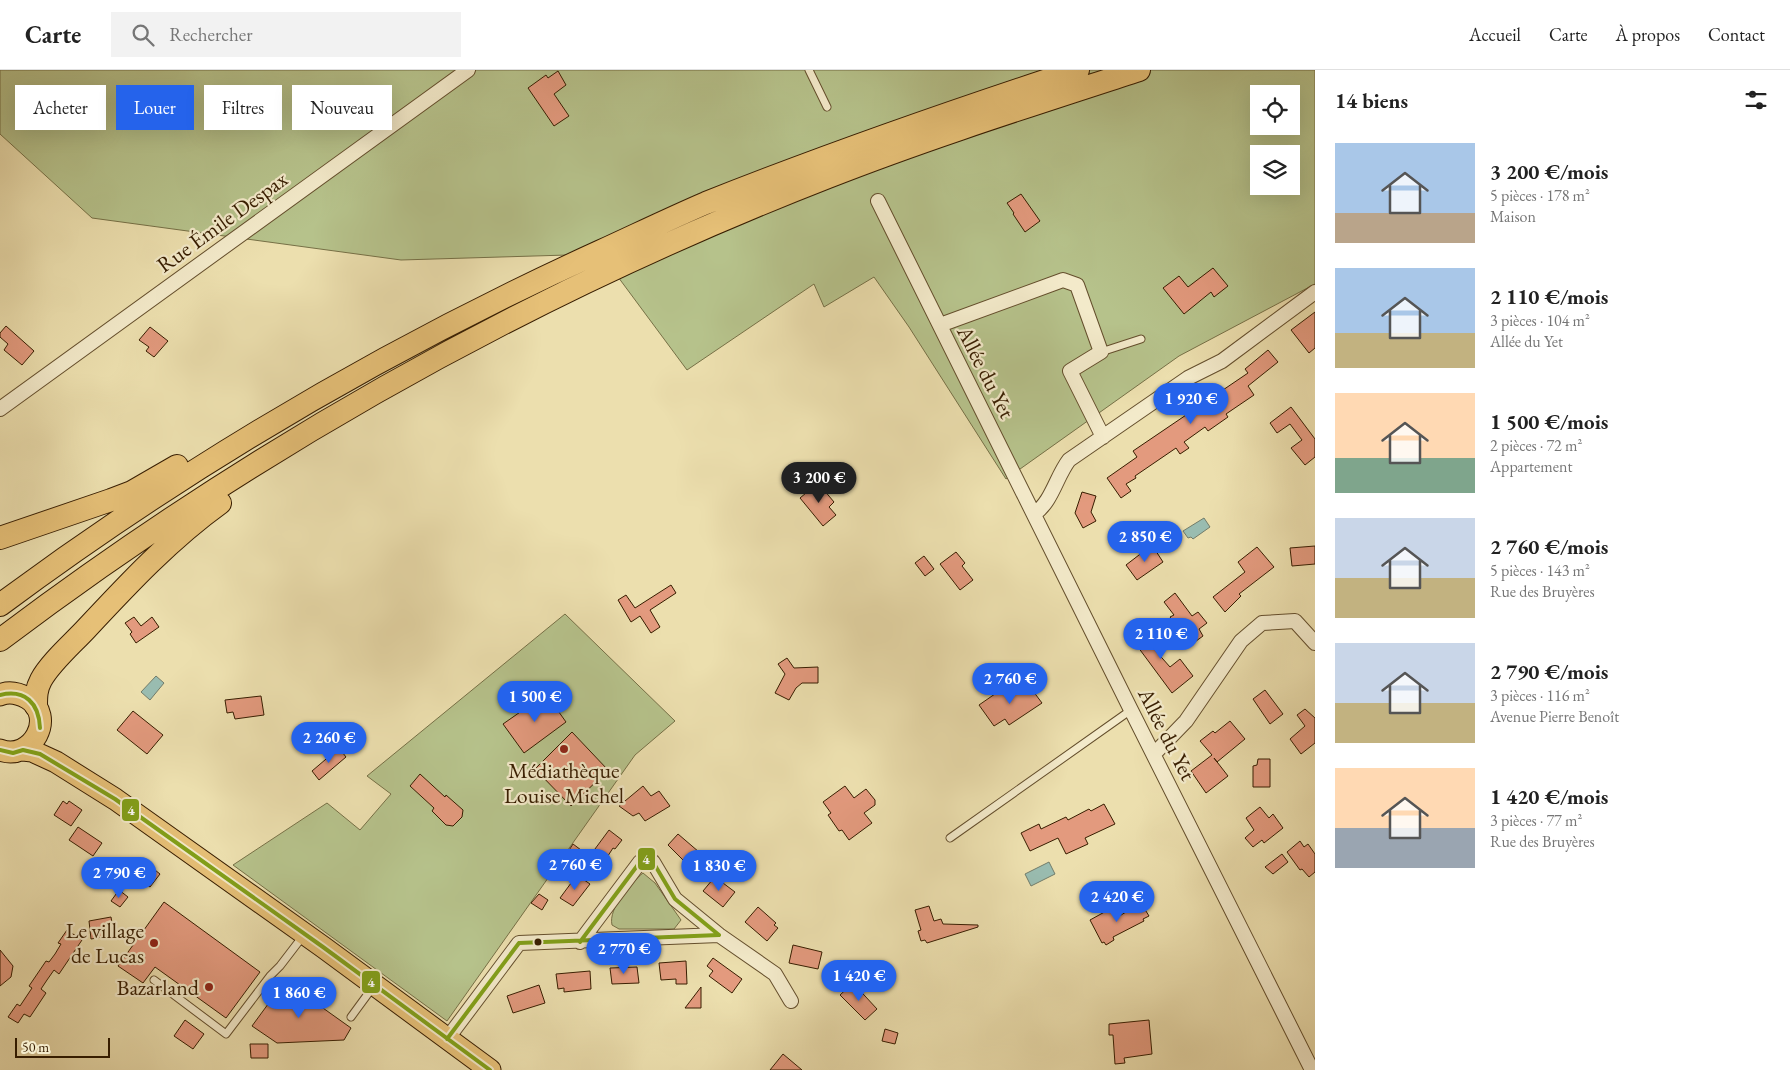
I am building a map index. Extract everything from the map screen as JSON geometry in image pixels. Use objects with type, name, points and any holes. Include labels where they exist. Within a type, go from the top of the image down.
[{"type":"highway","points":[[0,605],[111,526],[219,455],[293,410],[398,351],[509,294],[704,204],[890,133],[1078,70]]},
{"type":"highway","points":[[0,640],[74,584],[275,452],[440,357],[528,310],[710,226],[829,176],[1022,108],[1139,70]]},
{"type":"highway","points":[[0,538],[132,492],[311,387],[398,351]]},
{"type":"highway","points":[[36,706],[36,691],[41,680],[65,651],[166,546],[202,516],[352,407]]},
{"type":"main road","points":[[0,695],[14,693],[30,700],[36,706],[41,721],[34,742],[23,750],[13,753],[0,750]]},
{"type":"main road","points":[[40,728],[56,748],[115,798]]},
{"type":"main road","points":[[23,750],[32,751],[56,762],[115,798],[490,1070]]},
{"type":"street","name":"Rue Émile Despax","points":[[0,409],[468,70]]},
{"type":"street","name":"Allée du Yet","points":[[878,201],[1312,1070]]},
{"type":"street","points":[[940,325],[1062,280],[1077,285],[1102,352],[1070,371],[1103,437]]},
{"type":"street","points":[[1034,514],[1042,509],[1061,471],[1069,460],[1188,378],[1222,362],[1315,292]]},
{"type":"street","points":[[1154,754],[1186,721],[1241,641],[1262,623],[1295,621],[1315,643]]},
{"type":"street","points":[[580,942],[640,862],[645,859],[653,862],[674,899],[719,935],[775,974],[791,1001]]},
{"type":"street","points":[[448,1039],[519,944],[719,935]]},
{"type":"lane","points":[[809,70],[827,107]]},
{"type":"lane","points":[[1102,352],[1141,339]]},
{"type":"lane","points":[[950,838],[1131,710]]},
{"type":"lane","points":[[154,980],[226,1034],[304,934]]},
{"type":"lane","points":[[351,1017],[374,986]]},
{"type":"green space","points":[[0,70],[1315,70],[1315,284],[1179,356],[1006,479],[909,327],[874,277],[824,307],[814,284],[687,370],[601,254],[401,260],[92,218],[0,134]]},
{"type":"green space","points":[[565,614],[675,721],[635,755],[447,1021],[233,865],[327,803],[360,830],[391,794],[367,776]]},
{"type":"green space","points":[[643,873],[655,883],[681,920],[674,929],[619,929],[612,925],[613,911],[617,904],[627,889]]},
{"type":"water","points":[[1204,518],[1210,527],[1193,539],[1191,537],[1188,538],[1183,531]]},
{"type":"water","points":[[156,676],[164,683],[150,700],[141,692]]},
{"type":"water","points":[[1049,862],[1055,874],[1031,886],[1025,874]]},
{"type":"building","points":[[558,71],[566,85],[554,94],[569,116],[554,126],[528,88],[546,75],[548,78]]},
{"type":"building","points":[[1021,194],[1040,221],[1025,232],[1007,203]]},
{"type":"building","points":[[1213,268],[1228,286],[1214,297],[1211,292],[1184,314],[1163,288],[1179,276],[1188,287]]},
{"type":"building","points":[[1315,312],[1315,348],[1309,353],[1291,330]]},
{"type":"building","points":[[6,326],[34,351],[22,365],[4,350],[8,344],[0,337],[0,333]]},
{"type":"building","points":[[150,327],[168,341],[154,357],[146,351],[149,347],[139,340]]},
{"type":"building","points":[[1268,350],[1278,362],[1248,386],[1254,395],[1226,414],[1228,417],[1208,431],[1205,427],[1184,442],[1189,448],[1180,454],[1176,448],[1135,476],[1136,478],[1126,484],[1131,491],[1121,498],[1107,478],[1137,457],[1133,451],[1248,373],[1245,369]]},
{"type":"building","points":[[1291,407],[1315,439],[1315,457],[1305,465],[1291,448],[1302,440],[1290,424],[1277,433],[1270,423]]},
{"type":"building","points":[[818,483],[834,502],[829,507],[836,515],[823,526],[800,498]]},
{"type":"building","points":[[1082,492],[1096,496],[1091,512],[1096,521],[1083,528],[1075,513]]},
{"type":"building","points":[[1152,545],[1163,562],[1137,580],[1126,565]]},
{"type":"building","points":[[1315,546],[1315,564],[1292,566],[1290,548]]},
{"type":"building","points":[[1257,547],[1274,567],[1239,594],[1241,596],[1225,612],[1213,597],[1245,572],[1238,562]]},
{"type":"building","points":[[956,552],[965,563],[962,566],[973,580],[960,590],[940,564]]},
{"type":"building","points":[[924,556],[934,569],[925,576],[915,563]]},
{"type":"building","points":[[671,585],[676,593],[650,610],[660,627],[651,633],[640,616],[631,622],[618,600],[626,595],[635,608]]},
{"type":"building","points":[[1175,593],[1192,616],[1198,612],[1207,623],[1199,629],[1203,636],[1192,644],[1170,617],[1174,615],[1164,602]]},
{"type":"building","points":[[134,617],[141,626],[152,617],[159,627],[136,643],[130,634],[132,632],[125,623]]},
{"type":"building","points":[[1144,622],[1152,633],[1149,636],[1158,648],[1155,650],[1170,667],[1180,659],[1193,676],[1172,693],[1132,639],[1135,637],[1131,632]]},
{"type":"building","points":[[787,658],[794,668],[818,667],[818,683],[802,683],[796,688],[789,700],[775,693],[785,674],[778,664]]},
{"type":"building","points":[[1027,683],[1042,703],[1009,725],[1005,719],[994,726],[979,705],[1005,687],[1009,692],[1011,690],[1013,692]]},
{"type":"building","points":[[1265,690],[1283,714],[1270,724],[1253,699]]},
{"type":"building","points":[[546,694],[566,722],[524,753],[503,724]]},
{"type":"building","points":[[261,696],[264,715],[235,719],[233,712],[227,713],[225,700]]},
{"type":"building","points":[[1305,709],[1315,718],[1315,743],[1301,754],[1290,739],[1305,726],[1297,715]]},
{"type":"building","points":[[133,711],[163,735],[147,754],[117,730]]},
{"type":"building","points":[[1230,721],[1245,739],[1217,762],[1228,776],[1206,793],[1191,771],[1212,755],[1200,741],[1213,731],[1215,733]]},
{"type":"building","points":[[572,732],[608,770],[571,806],[535,769]]},
{"type":"building","points":[[339,748],[346,757],[319,780],[312,771]]},
{"type":"building","points":[[1258,759],[1270,759],[1270,787],[1253,787],[1253,766],[1257,765]]},
{"type":"building","points":[[420,774],[445,797],[446,795],[463,810],[462,817],[453,826],[446,825],[432,811],[434,808],[410,786]]},
{"type":"building","points":[[643,786],[651,796],[659,791],[670,806],[645,821],[639,813],[633,816],[619,806]]},
{"type":"building","points":[[845,786],[854,798],[866,789],[875,800],[875,805],[864,813],[872,823],[849,840],[842,830],[839,831],[828,815],[831,813],[823,802]]},
{"type":"building","points":[[63,801],[67,804],[69,801],[82,810],[71,826],[54,815]]},
{"type":"building","points":[[1104,804],[1115,824],[1085,838],[1088,844],[1066,854],[1058,838],[1030,851],[1021,833],[1039,824],[1041,829],[1066,817],[1068,820],[1089,809],[1091,811]]},
{"type":"building","points":[[1260,807],[1269,818],[1273,814],[1283,828],[1264,843],[1262,840],[1253,847],[1245,838],[1254,830],[1246,818]]},
{"type":"building","points":[[78,827],[102,843],[93,856],[69,840]]},
{"type":"building","points":[[609,830],[622,840],[615,849],[613,848],[604,862],[592,853]]},
{"type":"building","points":[[678,834],[699,852],[688,865],[668,845]]},
{"type":"building","points":[[1300,841],[1304,847],[1308,844],[1315,854],[1315,872],[1309,877],[1302,869],[1300,870],[1287,852]]},
{"type":"building","points":[[573,844],[581,850],[574,861],[566,855]]},
{"type":"building","points":[[1282,854],[1288,862],[1273,874],[1265,867]]},
{"type":"building","points":[[141,859],[160,874],[150,887],[131,873]]},
{"type":"building","points":[[577,875],[590,884],[573,906],[560,898]]},
{"type":"building","points":[[713,879],[717,882],[719,880],[735,892],[723,907],[703,891]]},
{"type":"building","points":[[119,890],[128,897],[120,907],[111,901]]},
{"type":"building","points":[[539,894],[548,900],[542,910],[531,903]]},
{"type":"building","points":[[164,902],[260,972],[226,1018],[155,967],[143,983],[118,966]]},
{"type":"building","points":[[1141,903],[1149,916],[1143,919],[1144,921],[1113,937],[1114,940],[1106,945],[1104,942],[1102,943],[1090,920],[1110,909],[1116,918]]},
{"type":"building","points":[[929,906],[934,921],[941,919],[943,924],[978,925],[978,927],[927,943],[925,940],[921,941],[918,931],[921,930],[915,910]]},
{"type":"building","points":[[758,907],[776,923],[774,925],[778,928],[767,941],[745,922]]},
{"type":"building","points":[[111,917],[114,935],[91,939],[89,921]]},
{"type":"building","points":[[67,930],[82,940],[59,974],[54,970],[47,980],[41,989],[46,993],[30,1017],[24,1014],[18,1023],[8,1017],[17,1004],[20,1006],[32,988],[29,986],[46,961],[49,962],[55,954],[61,944],[58,943]]},
{"type":"building","points":[[793,945],[822,952],[818,969],[789,963]]},
{"type":"building","points":[[0,950],[13,966],[11,977],[0,986]]},
{"type":"building","points":[[713,958],[742,979],[732,993],[709,976],[713,971],[707,966]]},
{"type":"building","points":[[686,961],[687,984],[676,984],[676,979],[661,980],[659,963]]},
{"type":"building","points":[[637,967],[639,983],[612,984],[610,968]]},
{"type":"building","points":[[590,971],[591,989],[564,992],[564,988],[558,989],[556,974]]},
{"type":"building","points":[[285,981],[351,1028],[344,1040],[277,1043],[252,1026]]},
{"type":"building","points":[[853,983],[877,1009],[865,1020],[840,995]]},
{"type":"building","points":[[539,985],[545,1003],[513,1013],[507,996]]},
{"type":"building","points":[[701,987],[701,1008],[685,1008]]},
{"type":"building","points":[[185,1020],[204,1034],[193,1049],[174,1036]]},
{"type":"building","points":[[1149,1020],[1152,1054],[1124,1058],[1125,1063],[1115,1064],[1113,1035],[1109,1035],[1109,1024]]},
{"type":"building","points":[[885,1029],[898,1033],[895,1044],[882,1041]]},
{"type":"building","points":[[250,1044],[268,1044],[268,1058],[251,1058]]},
{"type":"building","points":[[783,1054],[802,1070],[770,1070]]},
{"type":"transit line","name":"4","points":[[0,695],[17,694],[29,700],[37,711],[40,728]]},
{"type":"transit line","name":"4","points":[[0,750],[13,753],[23,750],[40,754],[115,799],[323,947],[490,1070]]},
{"type":"transit line","name":"4","points":[[580,942],[640,862],[645,859],[653,862],[675,899],[719,935]]},
{"type":"transit line","name":"4","points":[[519,943],[719,935]]},
{"type":"transit line","name":"4","points":[[447,1039],[519,943]]},
{"type":"place","name":"Médiathèque Louise Michel","points":[[564,749]]},
{"type":"place","name":"Le village de Lucas","points":[[154,943]]},
{"type":"place","name":"Bazarland","points":[[209,987]]}]
